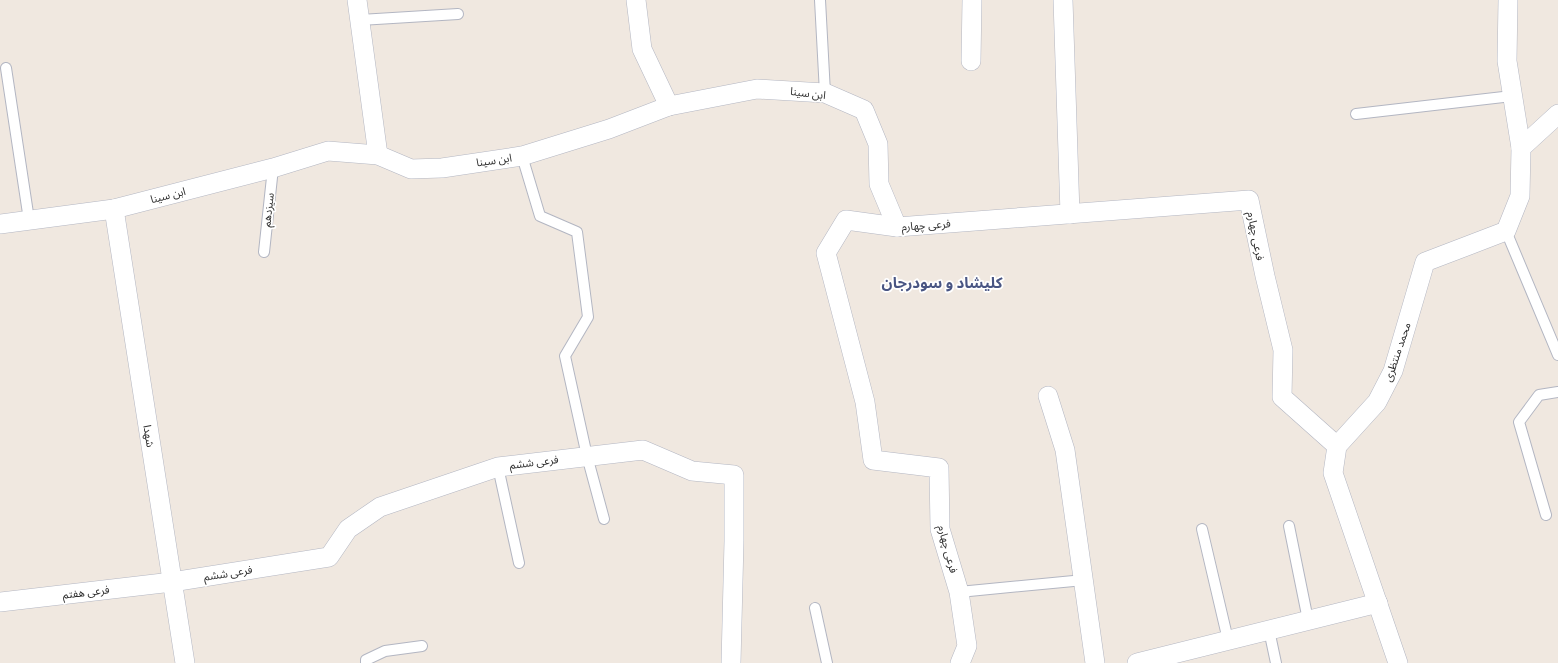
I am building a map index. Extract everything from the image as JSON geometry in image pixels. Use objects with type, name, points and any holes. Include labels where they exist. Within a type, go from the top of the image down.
[{"type":"street","points":[[357,0],[378,155]]},
{"type":"street","points":[[636,0],[642,49],[669,106]]},
{"type":"street","points":[[972,0],[972,60]]},
{"type":"street","points":[[1063,0],[1070,214]]},
{"type":"street","points":[[1506,231],[1520,196],[1521,148],[1507,61],[1508,0]]},
{"type":"street","name":"ابن سینا","points":[[0,224],[114,209],[273,168],[328,151],[378,155],[411,169],[442,168],[522,156],[609,129],[669,106],[757,89],[825,93],[864,110],[878,144],[879,184],[897,227]]},
{"type":"street","points":[[1521,148],[1558,114]]},
{"type":"street","name":"فرعی چهارم","points":[[960,663],[967,646],[959,592],[940,529],[939,468],[873,460],[866,402],[826,252],[846,220],[897,227],[1249,200],[1264,276],[1283,350],[1282,397],[1337,446]]},
{"type":"street","name":"شهدا","points":[[114,209],[185,663]]},
{"type":"street","name":"محمد منتظری","points":[[1337,446],[1377,402],[1393,371],[1424,262],[1506,231]]},
{"type":"street","points":[[1048,396],[1066,450],[1095,663]]},
{"type":"street","points":[[1337,446],[1333,474],[1398,663]]},
{"type":"street","name":"فرعی ششم","points":[[172,582],[329,557],[348,529],[380,507],[498,466],[642,450],[692,471],[734,475],[731,663]]},
{"type":"street","name":"فرعی هفتم","points":[[0,602],[172,582]]},
{"type":"street","points":[[1137,663],[1378,603]]},
{"type":"lane","points":[[820,0],[825,93]]},
{"type":"lane","points":[[360,20],[458,14]]},
{"type":"lane","points":[[6,68],[29,220]]},
{"type":"lane","points":[[1356,114],[1512,96]]},
{"type":"lane","points":[[522,156],[540,216],[577,232],[588,317],[565,356],[587,456],[604,519]]},
{"type":"lane","name":"سیزدهم","points":[[264,252],[273,168]]},
{"type":"lane","points":[[1506,231],[1558,355]]},
{"type":"lane","points":[[1546,515],[1519,422],[1539,395],[1558,392]]},
{"type":"lane","points":[[498,466],[519,563]]},
{"type":"lane","points":[[1289,526],[1308,620]]},
{"type":"lane","points":[[1202,529],[1228,640]]},
{"type":"lane","points":[[959,592],[1084,580]]},
{"type":"lane","points":[[815,608],[827,663]]},
{"type":"lane","points":[[1269,630],[1276,663]]},
{"type":"lane","points":[[366,663],[366,660],[385,651],[422,646]]},
{"type":"district","name":"کلیشاد و سودرجان","points":[[942,283]]}]
